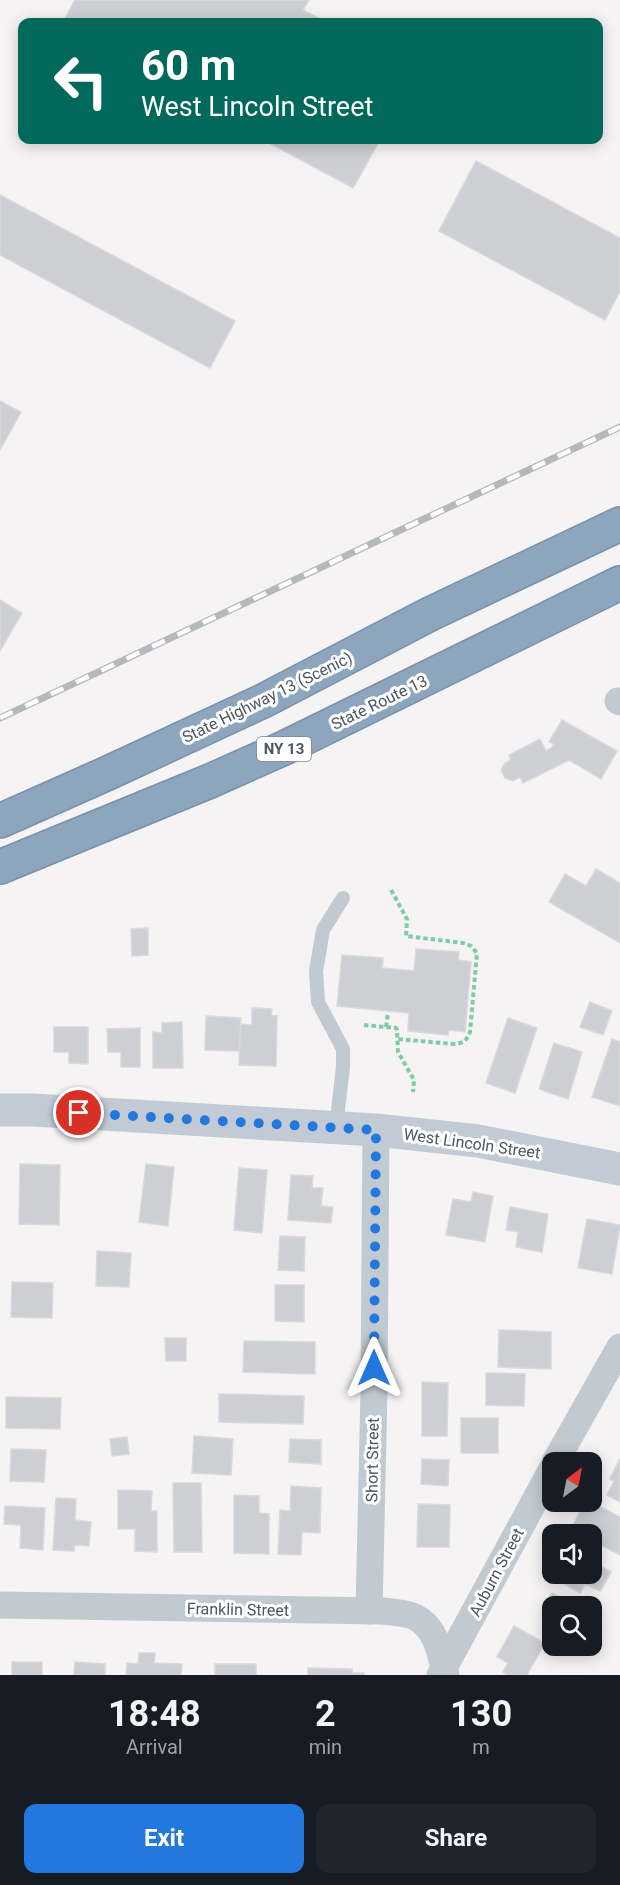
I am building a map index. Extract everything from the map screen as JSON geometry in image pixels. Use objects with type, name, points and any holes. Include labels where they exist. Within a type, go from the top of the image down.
[{"type":"highway","name":"State Highway 13 (Scenic)","points":[[0,821],[108,774],[263,701],[430,615],[620,524]]},
{"type":"highway","name":"State Route 13","points":[[0,867],[284,748],[620,583]]},
{"type":"street","name":"West Lincoln Street","points":[[0,1110],[376,1130],[478,1141],[620,1169]]},
{"type":"street","name":"Short Street","points":[[369,1611],[376,1130]]},
{"type":"street","points":[[561,1452],[620,1347]]},
{"type":"street","name":"Auburn Street","points":[[443,1673],[542,1488]]},
{"type":"street","name":"Franklin Street","points":[[0,1605],[382,1611],[414,1616],[428,1626],[435,1638],[443,1673]]},
{"type":"lane","points":[[336,1127],[343,1048],[318,1002],[316,971],[323,930],[343,898]]},
{"type":"path","points":[[391,890],[407,919],[406,936],[463,943],[471,946],[477,953],[468,1039],[460,1044],[453,1044],[397,1039]]},
{"type":"path","points":[[386,1027],[388,1013]]},
{"type":"path","points":[[364,1025],[396,1028],[398,1052],[414,1080],[413,1092]]},
{"type":"building","points":[[75,0],[309,0],[303,10],[318,18],[65,18]]},
{"type":"building","points":[[271,144],[378,144],[353,188]]},
{"type":"building","points":[[476,161],[620,238],[620,291],[605,320],[439,231]]},
{"type":"building","points":[[0,195],[235,321],[210,368],[0,255]]},
{"type":"building","points":[[0,401],[21,412],[0,450]]},
{"type":"building","points":[[0,600],[22,613],[0,651]]},
{"type":"building","points":[[562,720],[617,751],[601,779],[569,760],[523,783],[520,777],[513,781],[505,778],[501,770],[505,763],[511,760],[509,755],[540,739],[546,751],[555,745],[549,742]]},
{"type":"building","points":[[596,869],[620,883],[620,943],[549,902],[565,874],[586,886]]},
{"type":"building","points":[[148,928],[148,955],[132,956],[131,929]]},
{"type":"building","points":[[416,949],[459,952],[458,960],[471,962],[465,1032],[449,1030],[448,1035],[408,1031],[409,1013],[337,1006],[342,955],[383,958],[382,968],[414,971]]},
{"type":"building","points":[[590,1002],[612,1011],[603,1035],[580,1027]]},
{"type":"building","points":[[252,1008],[272,1009],[271,1016],[277,1016],[276,1066],[239,1065],[240,1024],[252,1025]]},
{"type":"building","points":[[206,1016],[241,1018],[239,1051],[205,1050]]},
{"type":"building","points":[[508,1018],[537,1028],[515,1093],[486,1083]]},
{"type":"building","points":[[182,1022],[183,1068],[153,1068],[153,1032],[162,1033],[162,1023]]},
{"type":"building","points":[[54,1027],[88,1027],[88,1064],[69,1063],[69,1052],[54,1052]]},
{"type":"building","points":[[140,1028],[140,1067],[121,1067],[121,1052],[108,1052],[107,1029]]},
{"type":"building","points":[[612,1039],[620,1042],[620,1106],[592,1097]]},
{"type":"building","points":[[554,1043],[582,1052],[568,1099],[539,1089]]},
{"type":"building","points":[[20,1164],[60,1165],[59,1225],[19,1224]]},
{"type":"building","points":[[146,1164],[174,1167],[168,1226],[139,1222]]},
{"type":"building","points":[[239,1168],[267,1170],[262,1233],[234,1230]]},
{"type":"building","points":[[291,1175],[313,1176],[312,1188],[323,1188],[321,1206],[333,1207],[331,1223],[288,1220]]},
{"type":"building","points":[[473,1192],[493,1196],[485,1242],[446,1235],[453,1199],[471,1202]]},
{"type":"building","points":[[510,1207],[548,1214],[542,1252],[516,1247],[518,1232],[506,1230]]},
{"type":"building","points":[[587,1219],[620,1225],[612,1274],[578,1268]]},
{"type":"building","points":[[280,1236],[305,1237],[304,1271],[278,1270]]},
{"type":"building","points":[[97,1251],[131,1253],[129,1287],[96,1286]]},
{"type":"building","points":[[12,1282],[53,1283],[52,1318],[11,1317]]},
{"type":"building","points":[[275,1285],[304,1285],[304,1322],[275,1321]]},
{"type":"building","points":[[499,1330],[551,1332],[551,1369],[498,1367]]},
{"type":"building","points":[[165,1338],[186,1338],[186,1361],[166,1361]]},
{"type":"building","points":[[244,1341],[315,1342],[315,1374],[243,1372]]},
{"type":"building","points":[[486,1373],[525,1374],[524,1406],[486,1405]]},
{"type":"building","points":[[422,1382],[448,1383],[447,1436],[422,1436]]},
{"type":"building","points":[[219,1394],[304,1396],[303,1424],[219,1422]]},
{"type":"building","points":[[6,1397],[61,1398],[60,1429],[6,1428]]},
{"type":"building","points":[[461,1418],[498,1418],[498,1453],[461,1453]]},
{"type":"building","points":[[194,1436],[233,1439],[231,1475],[192,1473]]},
{"type":"building","points":[[127,1437],[129,1454],[112,1456],[110,1439]]},
{"type":"building","points":[[290,1439],[321,1440],[321,1464],[289,1462]]},
{"type":"building","points":[[11,1449],[46,1450],[44,1482],[10,1481]]},
{"type":"building","points":[[422,1459],[449,1460],[448,1486],[421,1484]]},
{"type":"building","points":[[619,1460],[620,1502],[607,1495],[614,1481],[610,1479]]},
{"type":"building","points":[[173,1483],[201,1483],[202,1552],[174,1552]]},
{"type":"building","points":[[291,1486],[321,1488],[320,1533],[302,1532],[301,1555],[278,1554],[280,1510],[290,1511]]},
{"type":"building","points":[[118,1490],[152,1491],[151,1511],[157,1511],[157,1552],[135,1551],[135,1529],[118,1529]]},
{"type":"building","points":[[234,1495],[259,1496],[259,1513],[269,1514],[269,1554],[234,1553]]},
{"type":"building","points":[[56,1498],[76,1499],[75,1520],[91,1522],[89,1546],[75,1545],[74,1551],[53,1550]]},
{"type":"building","points":[[418,1504],[450,1505],[449,1547],[417,1547]]},
{"type":"building","points":[[5,1506],[45,1508],[43,1550],[20,1548],[21,1525],[4,1524]]},
{"type":"building","points":[[602,1508],[620,1517],[620,1555],[602,1546],[602,1524],[574,1524],[580,1512],[602,1512]]},
{"type":"building","points":[[602,1567],[611,1572],[600,1591],[585,1584],[602,1584]]},
{"type":"building","points":[[564,1584],[585,1584],[580,1593]]},
{"type":"building","points":[[514,1626],[542,1641],[542,1648],[527,1675],[507,1675],[503,1672],[508,1663],[497,1657]]},
{"type":"building","points":[[139,1653],[155,1653],[154,1663],[182,1664],[181,1675],[126,1675],[127,1663],[138,1664]]},
{"type":"building","points":[[12,1662],[42,1662],[42,1675],[12,1675]]},
{"type":"building","points":[[75,1662],[105,1664],[105,1675],[74,1675]]},
{"type":"building","points":[[215,1664],[256,1664],[256,1675],[215,1675]]},
{"type":"building","points":[[308,1668],[352,1669],[352,1673],[364,1673],[364,1675],[308,1675]]},
{"type":"railway","points":[[0,718],[620,427]]},
{"type":"route","points":[[79,1113],[376,1130],[374,1368]]}]
